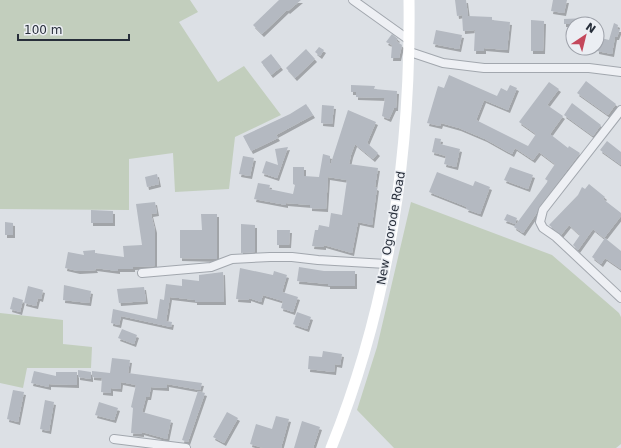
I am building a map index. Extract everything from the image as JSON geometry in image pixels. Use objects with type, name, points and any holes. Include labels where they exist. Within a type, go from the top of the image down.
[{"type":"street","points":[[353,0],[409,40]]},
{"type":"street","name":"New Ogorode Road","points":[[331,448],[365,353],[386,264],[401,178],[410,52],[409,0]]},
{"type":"street","points":[[410,52],[443,63],[484,68],[589,68],[621,72]]},
{"type":"street","points":[[621,110],[543,210],[540,222],[543,228],[556,237],[621,298]]},
{"type":"street","points":[[142,274],[211,267],[232,259],[270,257],[292,257],[386,264]]},
{"type":"street","points":[[114,439],[186,448]]},
{"type":"green space","points":[[0,0],[190,0],[198,12],[179,22],[218,82],[244,66],[281,115],[235,137],[229,189],[175,192],[173,153],[129,159],[129,210],[0,209]]},
{"type":"green space","points":[[411,202],[552,255],[619,313],[621,317],[621,444],[616,448],[394,448],[357,410],[377,347]]},
{"type":"green space","points":[[0,313],[63,320],[63,344],[92,347],[91,368],[27,368],[23,388],[0,383]]},
{"type":"building","points":[[279,0],[301,0],[288,11],[287,10],[262,34],[253,25]]},
{"type":"building","points":[[455,0],[466,0],[468,16],[492,17],[492,20],[510,22],[507,50],[484,48],[484,51],[474,51],[475,30],[463,31],[462,15],[457,16]]},
{"type":"building","points":[[553,0],[567,0],[564,13],[551,11]]},
{"type":"building","points":[[531,20],[544,21],[543,51],[531,51]]},
{"type":"building","points":[[614,23],[618,25],[617,29],[620,29],[617,37],[615,37],[612,54],[605,53],[605,39],[609,40]]},
{"type":"building","points":[[436,30],[462,35],[459,49],[433,44]]},
{"type":"building","points":[[392,34],[398,39],[396,41],[402,45],[399,58],[391,58],[392,45],[386,42]]},
{"type":"building","points":[[319,47],[324,50],[320,56],[315,52]]},
{"type":"building","points":[[306,49],[315,59],[295,78],[286,68]]},
{"type":"building","points":[[271,54],[281,67],[271,75],[261,62]]},
{"type":"building","points":[[449,75],[497,96],[501,88],[507,91],[510,85],[517,88],[508,110],[484,100],[476,120],[528,146],[536,134],[519,122],[549,82],[559,89],[547,105],[563,116],[550,134],[568,148],[569,146],[580,153],[539,207],[523,233],[514,227],[548,181],[545,179],[555,164],[539,152],[533,160],[515,148],[512,154],[485,139],[459,128],[441,123],[440,126],[427,123],[438,86],[444,88]]},
{"type":"building","points":[[586,81],[616,104],[608,115],[577,93]]},
{"type":"building","points":[[351,85],[375,86],[374,89],[397,91],[396,108],[394,108],[389,119],[382,116],[385,98],[356,97],[356,92],[351,92]]},
{"type":"building","points":[[572,103],[601,125],[593,136],[564,115]]},
{"type":"building","points":[[306,104],[313,115],[276,135],[278,138],[251,151],[243,136],[290,114]]},
{"type":"building","points":[[322,105],[334,106],[332,124],[321,123]]},
{"type":"building","points":[[348,110],[376,122],[367,143],[378,153],[373,159],[355,144],[351,155],[349,164],[378,168],[372,225],[358,222],[352,253],[324,245],[324,247],[312,246],[315,230],[318,230],[319,225],[329,227],[331,213],[342,215],[347,180],[328,177],[326,209],[310,208],[310,205],[286,203],[286,205],[254,199],[258,183],[270,185],[269,189],[293,194],[295,185],[293,184],[293,167],[304,167],[304,176],[319,177],[323,154],[330,156],[330,166]]},
{"type":"building","points":[[435,138],[441,139],[440,144],[460,149],[456,167],[444,164],[446,156],[432,152]]},
{"type":"building","points":[[607,141],[621,152],[621,165],[600,150]]},
{"type":"building","points":[[288,147],[277,178],[262,173],[266,161],[278,165],[275,149]]},
{"type":"building","points":[[243,156],[254,158],[250,176],[239,174]]},
{"type":"building","points":[[510,167],[533,175],[528,189],[504,180]]},
{"type":"building","points":[[437,172],[473,186],[475,181],[490,187],[480,214],[466,209],[467,207],[429,192]]},
{"type":"building","points":[[157,174],[159,184],[147,187],[145,177]]},
{"type":"building","points":[[589,184],[605,197],[603,199],[621,213],[621,216],[604,238],[593,229],[578,250],[573,245],[580,235],[569,225],[561,235],[549,225],[578,195],[582,187],[585,189]]},
{"type":"building","points":[[155,202],[157,213],[151,214],[155,230],[155,266],[133,267],[133,269],[118,269],[118,271],[95,268],[96,270],[78,271],[65,268],[68,252],[84,255],[83,251],[95,250],[95,253],[124,257],[123,246],[142,245],[136,204]]},
{"type":"building","points":[[91,210],[113,211],[113,223],[91,223]]},
{"type":"building","points":[[201,214],[217,214],[217,259],[180,258],[180,230],[202,230]]},
{"type":"building","points":[[507,214],[517,218],[515,224],[504,220]]},
{"type":"building","points":[[5,222],[13,223],[13,235],[5,235]]},
{"type":"building","points":[[241,224],[255,225],[255,252],[241,253]]},
{"type":"building","points":[[277,230],[290,230],[289,245],[277,245]]},
{"type":"building","points":[[605,238],[621,251],[621,269],[605,258],[601,264],[592,257]]},
{"type":"building","points":[[299,267],[324,271],[355,271],[355,286],[328,286],[328,284],[297,281]]},
{"type":"building","points":[[240,268],[273,275],[274,271],[287,275],[282,292],[298,297],[293,312],[281,308],[283,301],[263,295],[261,302],[249,298],[249,300],[236,299]]},
{"type":"building","points":[[223,272],[224,302],[195,302],[195,300],[170,297],[166,321],[172,322],[171,327],[121,316],[119,325],[111,323],[113,309],[157,319],[160,299],[164,300],[166,284],[182,286],[182,279],[199,281],[199,275]]},
{"type":"building","points":[[64,285],[91,291],[89,303],[63,300]]},
{"type":"building","points":[[28,286],[43,290],[41,299],[38,298],[36,306],[24,303]]},
{"type":"building","points":[[144,287],[146,301],[119,303],[117,289]]},
{"type":"building","points":[[13,297],[23,300],[20,312],[10,309]]},
{"type":"building","points":[[297,312],[311,317],[307,329],[293,324]]},
{"type":"building","points":[[122,329],[137,335],[134,344],[118,338]]},
{"type":"building","points":[[323,351],[342,354],[340,365],[335,364],[334,372],[308,369],[309,356],[322,357]]},
{"type":"building","points":[[112,358],[130,360],[128,373],[202,383],[200,390],[167,384],[167,388],[151,387],[149,397],[146,397],[142,412],[171,420],[167,439],[142,432],[142,434],[131,433],[133,408],[131,407],[136,385],[121,382],[120,389],[111,388],[111,393],[101,392],[102,378],[92,377],[92,371],[110,373]]},
{"type":"building","points":[[78,370],[91,372],[91,379],[78,377]]},
{"type":"building","points":[[34,371],[56,376],[56,372],[77,372],[77,385],[49,384],[49,387],[31,383]]},
{"type":"building","points":[[13,390],[24,392],[18,422],[7,419]]},
{"type":"building","points":[[198,391],[205,393],[188,442],[182,440]]},
{"type":"building","points":[[45,400],[54,402],[49,431],[40,429]]},
{"type":"building","points":[[99,402],[118,408],[114,420],[95,415]]},
{"type":"building","points":[[227,412],[238,418],[224,443],[213,437]]},
{"type":"building","points":[[276,416],[289,419],[281,448],[263,448],[250,444],[256,424],[272,429]]},
{"type":"building","points":[[302,421],[320,427],[313,448],[294,448]]}]
